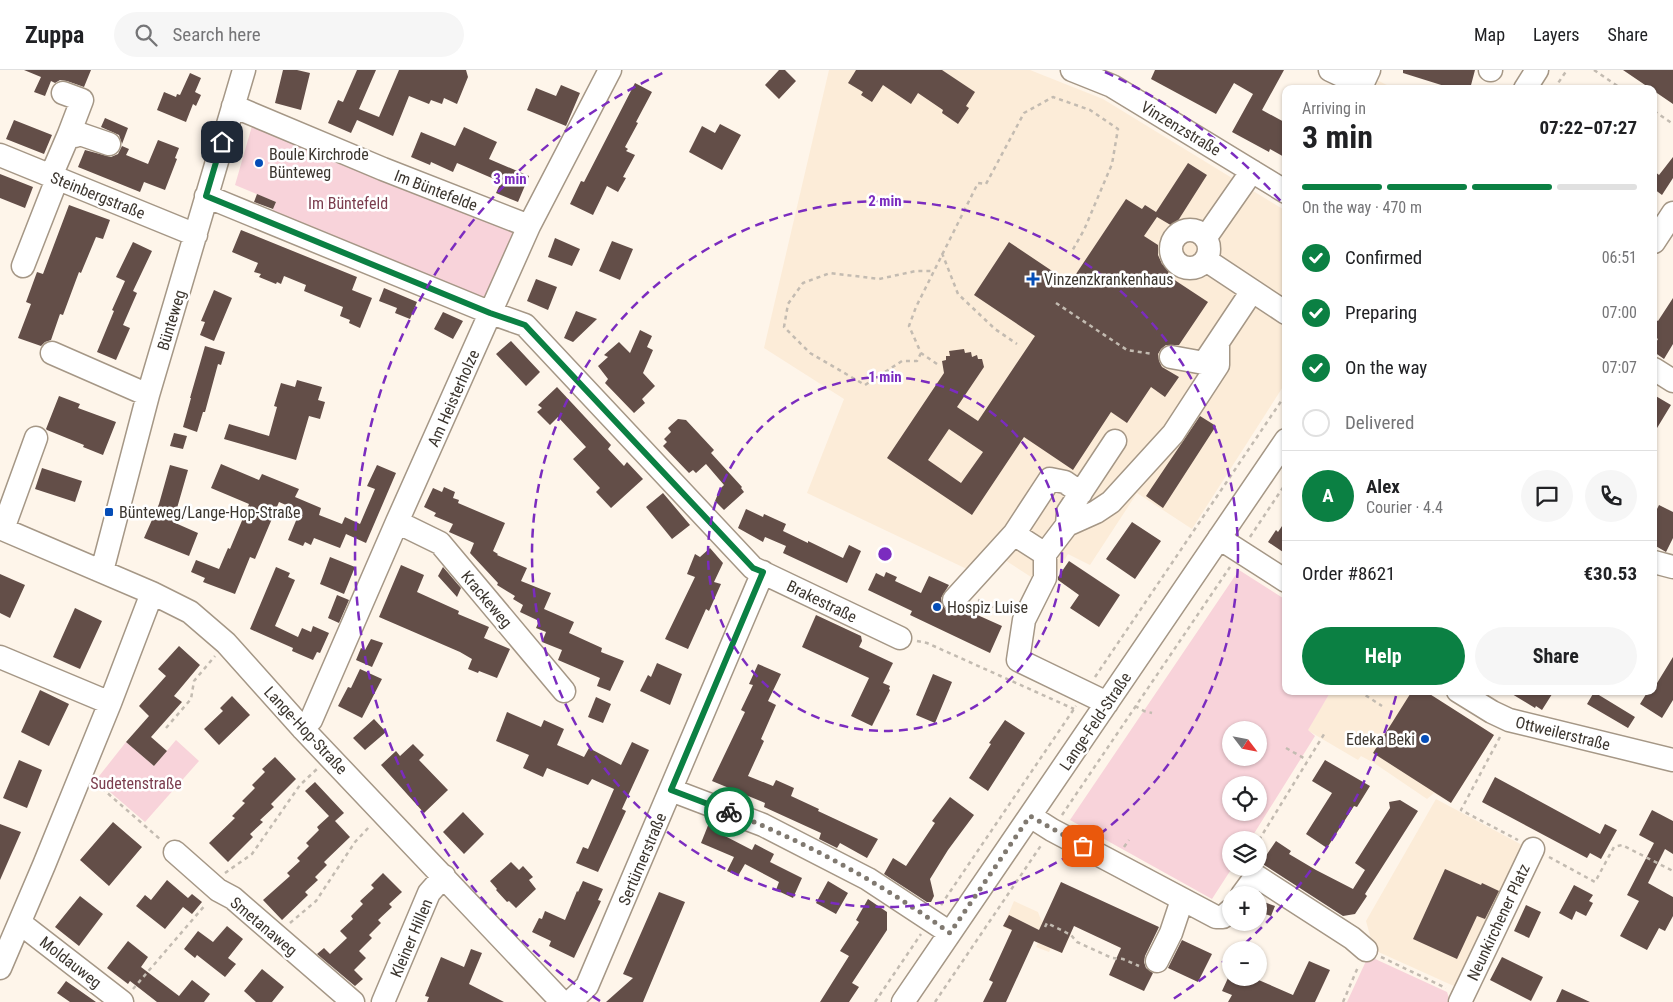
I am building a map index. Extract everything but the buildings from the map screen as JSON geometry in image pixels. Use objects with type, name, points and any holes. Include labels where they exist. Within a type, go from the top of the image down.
[{"type":"street","name":"Bünteweg","points":[[102,571],[148,395],[244,70]]},
{"type":"street","name":"Am Heisterholze","points":[[304,729],[311,720],[529,226],[610,70]]},
{"type":"street","name":"Vinzenzstraße","points":[[1072,70],[1115,78],[1282,190]]},
{"type":"street","points":[[1330,70],[1360,85]]},
{"type":"street","points":[[1362,85],[1369,70]]},
{"type":"street","points":[[1528,85],[1538,70]]},
{"type":"street","points":[[23,266],[82,100],[63,93]]},
{"type":"street","name":"Im Büntefelde","points":[[232,106],[383,169],[529,226]]},
{"type":"street","points":[[69,134],[75,136],[80,134],[109,144]]},
{"type":"street","name":"Steinbergstraße","points":[[0,155],[196,235]]},
{"type":"street","points":[[1206,237],[1235,209],[1252,171]]},
{"type":"street","points":[[206,196],[490,313]]},
{"type":"street","points":[[1657,238],[1673,214]]},
{"type":"street","points":[[1195,230],[1206,237],[1210,249],[1202,265],[1190,269],[1178,264],[1171,253],[1173,240],[1182,231],[1195,230]]},
{"type":"street","points":[[1206,260],[1282,311]]},
{"type":"street","points":[[1171,357],[1204,363],[1252,291]]},
{"type":"street","name":"Brakestraße","points":[[490,313],[525,325],[753,568],[900,638]]},
{"type":"street","points":[[1107,703],[1018,660],[1024,620],[1045,578],[1045,554],[1067,524],[1096,512],[1111,502],[1172,434],[1218,365],[1218,343]]},
{"type":"street","points":[[52,353],[148,395]]},
{"type":"street","points":[[1657,371],[1673,382]]},
{"type":"street","points":[[1,529],[36,438]]},
{"type":"street","points":[[1067,524],[1068,512],[1115,441]]},
{"type":"street","name":"Lange-Feld-Straße","points":[[907,1001],[950,933],[1282,446]]},
{"type":"street","points":[[957,596],[1014,534],[1050,479],[1065,482],[1081,493]]},
{"type":"street","name":"Krackeweg","points":[[397,522],[440,543],[564,691]]},
{"type":"street","name":"Lange-Hop-Straße","points":[[1,529],[102,571],[190,612],[226,643],[304,729],[562,1002]]},
{"type":"street","points":[[1014,534],[1045,554]]},
{"type":"street","points":[[1219,538],[1282,579]]},
{"type":"street","points":[[1657,563],[1673,567]]},
{"type":"street","name":"Sertürnerstraße","points":[[570,1002],[587,986],[763,572]]},
{"type":"street","points":[[1,964],[20,923],[110,703],[152,593]]},
{"type":"street","points":[[0,657],[110,703]]},
{"type":"street","name":"Ottweilerstraße","points":[[1464,695],[1509,720],[1673,760]]},
{"type":"street","points":[[671,790],[763,825],[868,879],[950,933]]},
{"type":"street","points":[[1030,816],[1052,830],[1182,900],[1216,917],[1222,917]]},
{"type":"street","name":"Neunkirchener Platz","points":[[1462,999],[1534,849]]},
{"type":"street","name":"Smetanaweg","points":[[175,852],[214,886],[232,898],[353,1002]]},
{"type":"street","name":"Kleiner Hillen","points":[[383,1002],[430,893],[444,876]]},
{"type":"street","points":[[1249,886],[1256,876],[1352,938],[1366,950]]},
{"type":"street","points":[[1157,961],[1171,933],[1182,900]]},
{"type":"street","name":"Moldauweg","points":[[20,923],[122,1002]]},
{"type":"path","points":[[1557,85],[1567,70]]},
{"type":"path","points":[[1594,70],[1616,85]]},
{"type":"path","points":[[937,364],[920,353],[909,326],[916,307],[978,183],[986,184],[1024,113],[1053,97],[1090,110],[1118,128],[1112,164],[1084,230],[1072,251]]},
{"type":"path","points":[[1657,113],[1673,124]]},
{"type":"path","points":[[942,253],[958,294],[995,329],[1017,344]]},
{"type":"path","points":[[920,353],[917,362],[902,361],[865,385],[810,353],[784,327],[788,304],[803,283],[830,273],[878,279],[916,272],[934,271]]},
{"type":"path","points":[[1056,303],[1127,350],[1171,357]]},
{"type":"path","points":[[935,1002],[1282,489]]},
{"type":"path","points":[[957,596],[1024,620]]},
{"type":"path","points":[[900,638],[927,644],[1074,709]]},
{"type":"path","points":[[166,728],[191,699],[194,681],[226,643]]},
{"type":"path","points":[[1365,695],[1382,706]]},
{"type":"path","points":[[1135,706],[1152,713]]},
{"type":"path","points":[[1509,720],[1461,810],[1595,882],[1614,847],[1622,845],[1673,872]]},
{"type":"path","points":[[1264,831],[1326,731]]},
{"type":"path","points":[[1286,748],[1307,760]]},
{"type":"path","points":[[122,1002],[214,886],[252,854],[300,786],[331,756]]},
{"type":"path","points":[[80,776],[96,783],[175,852]]},
{"type":"path","points":[[276,936],[316,901],[355,842],[383,812]]},
{"type":"path","points":[[1045,927],[1047,923],[1071,935],[1078,942],[1112,958],[1123,958],[1142,967],[1157,961]]},
{"type":"path","points":[[1343,1002],[1366,950]]},
{"type":"path","name":"Neunkirchener Platz","points":[[1366,950],[1462,999]]},
{"type":"shaded area","name":"Vinzenzkrankenhaus","points":[[829,70],[1030,70],[1103,99],[1282,209],[1282,388],[1192,529],[1137,493],[1090,565],[1068,554],[1048,588],[988,549],[971,571],[807,493],[844,399],[764,348]]},
{"type":"shaded area","points":[[1375,79],[1387,85],[1373,85]]},
{"type":"shaded area","points":[[1329,695],[1431,695],[1494,735],[1451,803],[1434,793],[1427,799],[1374,763],[1361,756],[1358,760],[1307,730]]},
{"type":"shaded area","points":[[1436,799],[1524,846],[1456,987],[1374,950],[1366,921]]},
{"type":"shaded area","points":[[1014,901],[1038,912],[1041,920],[1071,934],[1062,953],[1051,948],[1049,952],[1036,947],[1038,943],[1003,927]]},
{"type":"green space","name":"Im Büntefeld","points":[[252,126],[523,228],[484,305],[271,214],[276,202],[235,185]]},
{"type":"green space","points":[[1239,570],[1282,597],[1282,695],[1329,695],[1308,730],[1315,736],[1267,813],[1267,776],[1222,776],[1222,821],[1262,821],[1256,831],[1222,831],[1222,876],[1227,876],[1212,899],[1070,820]]},
{"type":"green space","name":"Sudetenstraße","points":[[176,740],[199,761],[145,822],[96,780],[126,742],[154,766]]},
{"type":"green space","points":[[1373,958],[1447,992],[1449,998],[1447,1002],[1347,1002],[1366,961]]},
{"type":"way so far","points":[[729,812],[763,825],[868,879],[950,933],[1030,816],[1083,846]]},
{"type":"place","name":"Boule Kirchrode Bünteweg","points":[[259,163]]},
{"type":"place","name":"Vinzenzkrankenhaus","points":[[1033,279]]},
{"type":"place","name":"Bünteweg/Lange-Hop-Straße","points":[[109,512]]},
{"type":"place","name":"Hospiz Luise","points":[[937,607]]},
{"type":"place","name":"Edeka Beki","points":[[1425,739]]},
{"type":"route","points":[[222,142],[206,196],[490,313],[525,325],[753,568],[763,572],[671,790],[729,812]]}]
